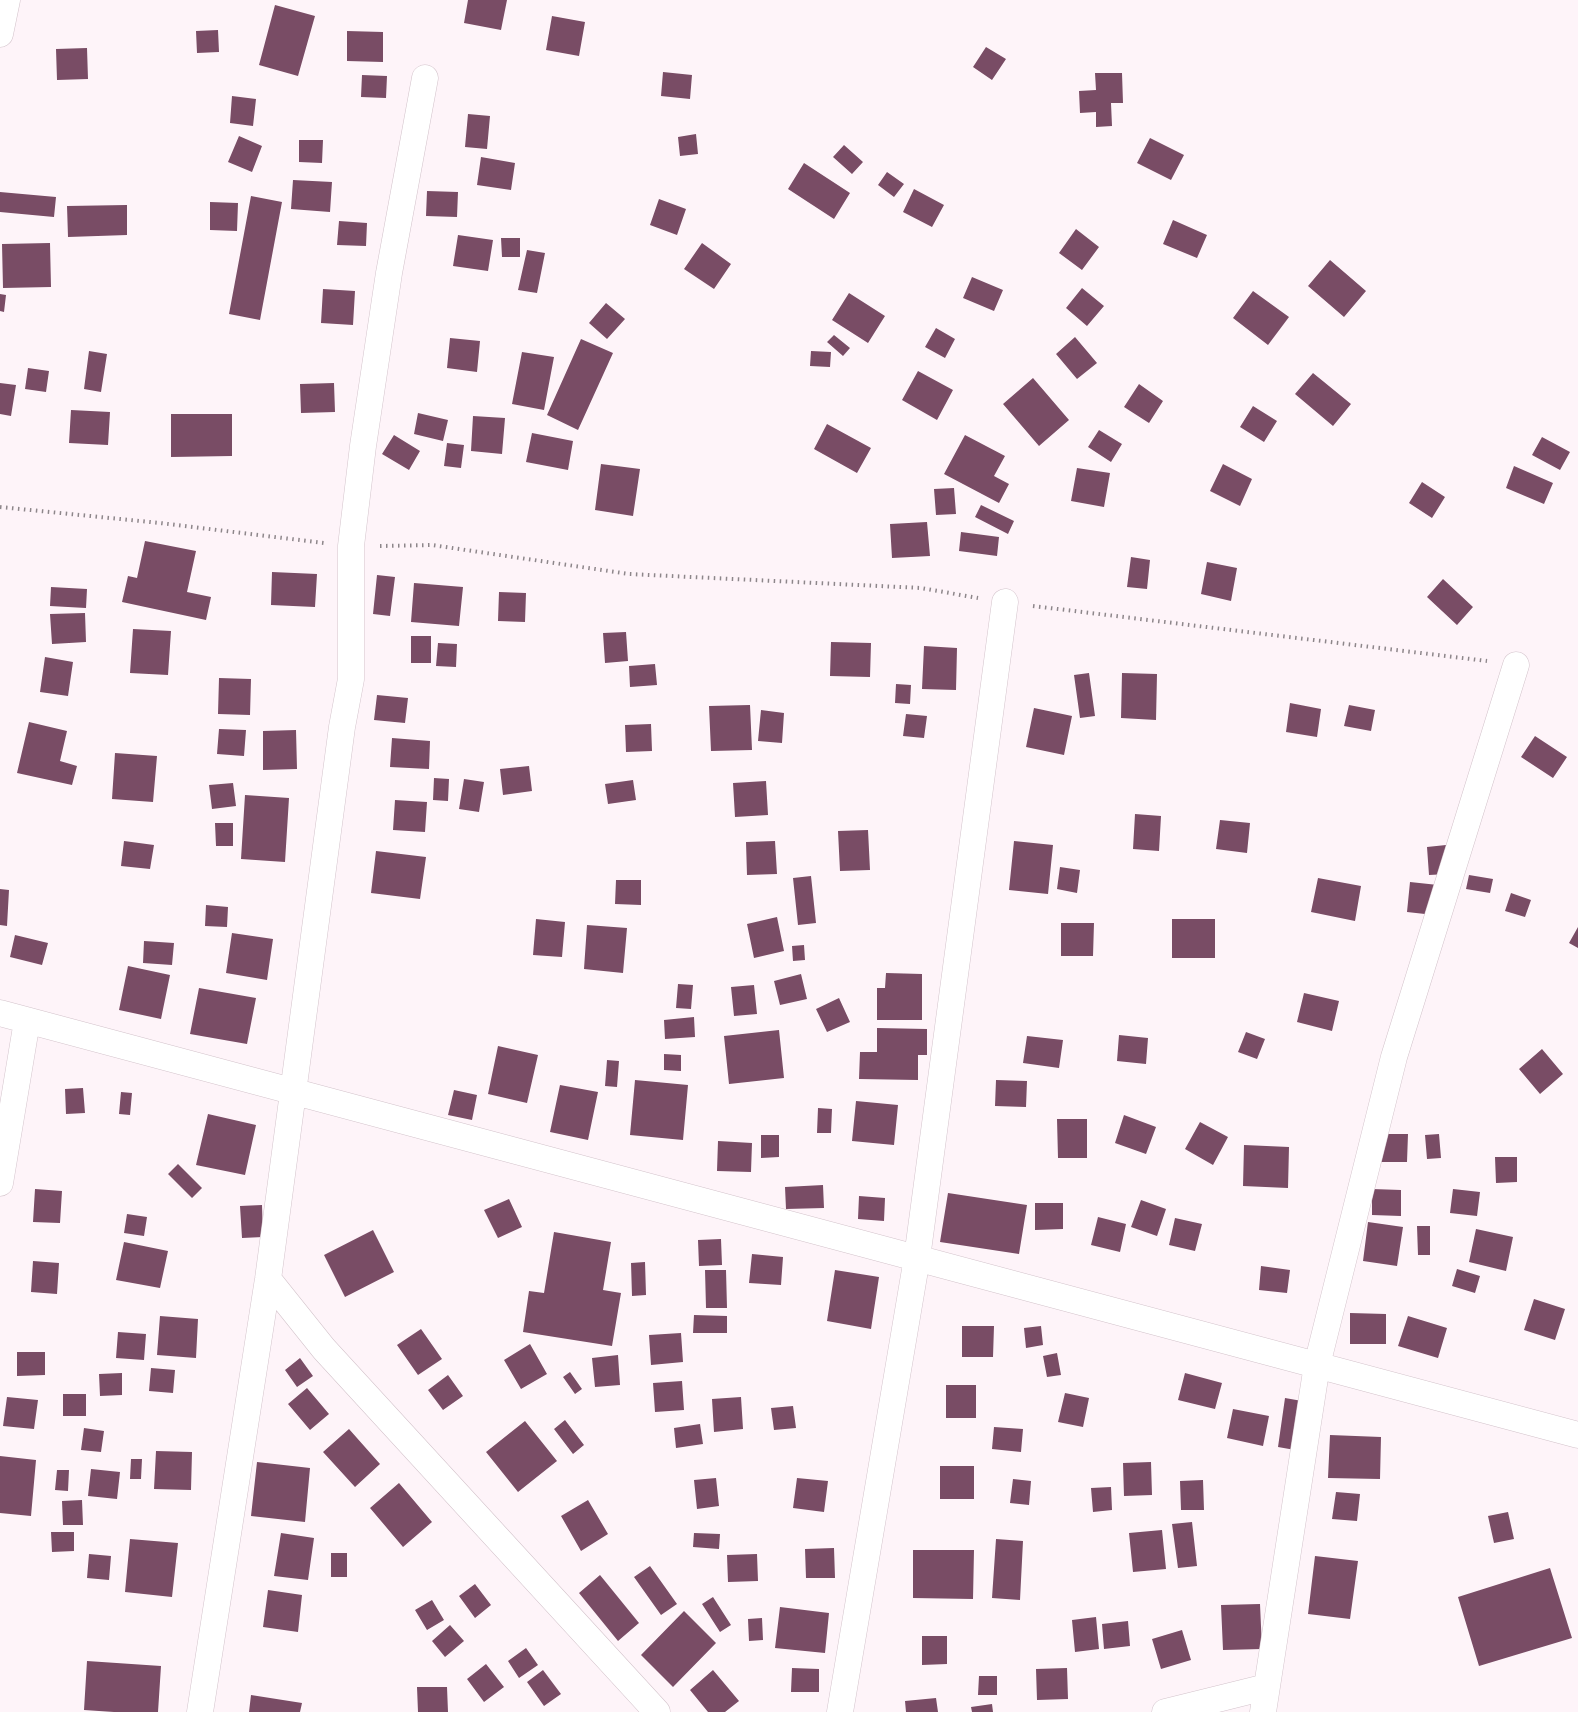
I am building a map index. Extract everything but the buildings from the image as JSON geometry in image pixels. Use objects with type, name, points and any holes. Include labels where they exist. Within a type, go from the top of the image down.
[{"type":"street","points":[[0,34],[7,0]]},
{"type":"street","points":[[200,1712],[268,1279],[342,727],[351,679],[351,546],[363,446],[389,273],[425,78]]},
{"type":"street","points":[[840,1712],[917,1258],[1005,602]]},
{"type":"street","points":[[1165,1712],[1264,1700],[1317,1365],[1394,1057],[1516,664]]},
{"type":"street","points":[[0,1013],[1578,1435]]},
{"type":"street","points":[[0,1183],[27,1021]]},
{"type":"street","points":[[268,1279],[324,1349],[657,1712]]},
{"type":"path","points":[[0,507],[351,546],[432,545],[629,574],[921,588],[1005,602],[1516,664]]}]
